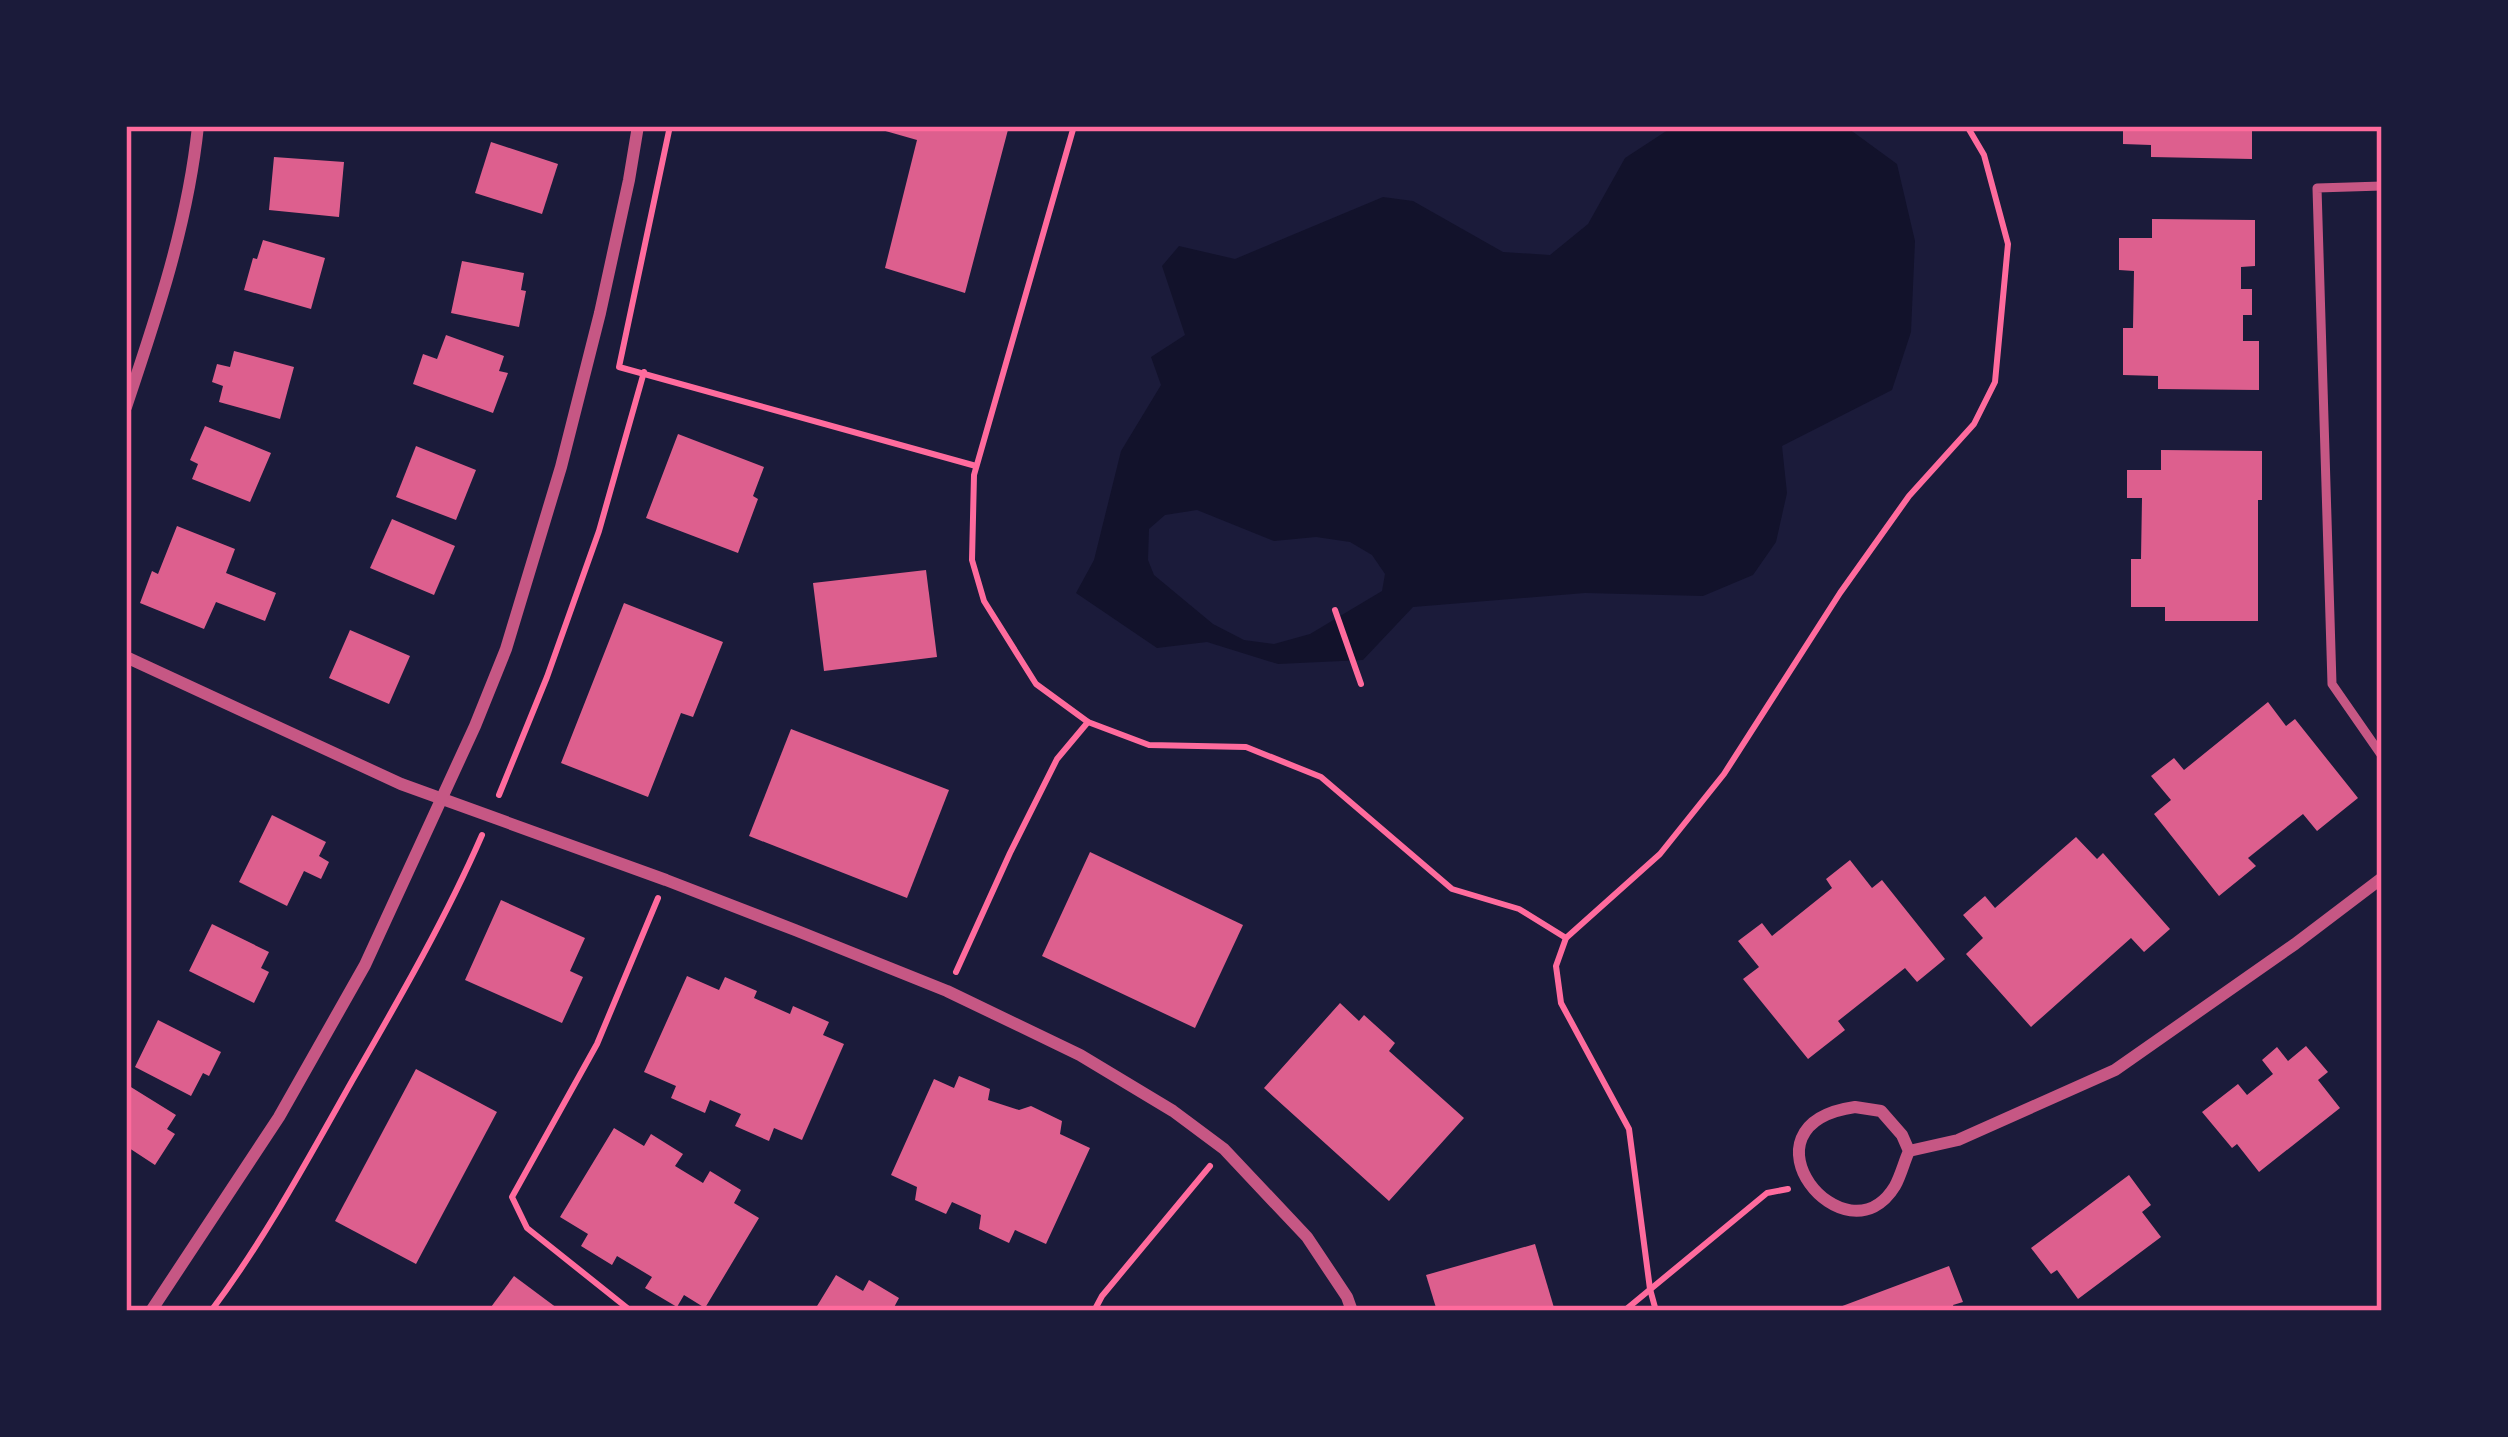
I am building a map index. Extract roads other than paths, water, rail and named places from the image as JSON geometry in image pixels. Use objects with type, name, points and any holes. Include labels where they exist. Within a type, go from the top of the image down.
[{"type":"street","points":[[126,407],[164,294],[198,126]]},
{"type":"street","points":[[151,1311],[248,1167],[365,965],[506,649],[561,467],[600,313],[638,126]]},
{"type":"street","points":[[126,658],[442,801],[666,880],[947,992],[1080,1055],[1173,1111],[1224,1149],[1307,1237],[1352,1311]]},
{"type":"street","points":[[1909,1151],[1958,1140],[2115,1070],[2382,878]]},
{"type":"street","points":[[1855,1107],[1881,1111],[1909,1151],[1894,1188],[1876,1205],[1862,1209],[1827,1203],[1808,1185],[1798,1148],[1820,1118],[1855,1107]]},
{"type":"lane","points":[[2382,186],[2317,188],[2332,684],[2382,756]]}]
